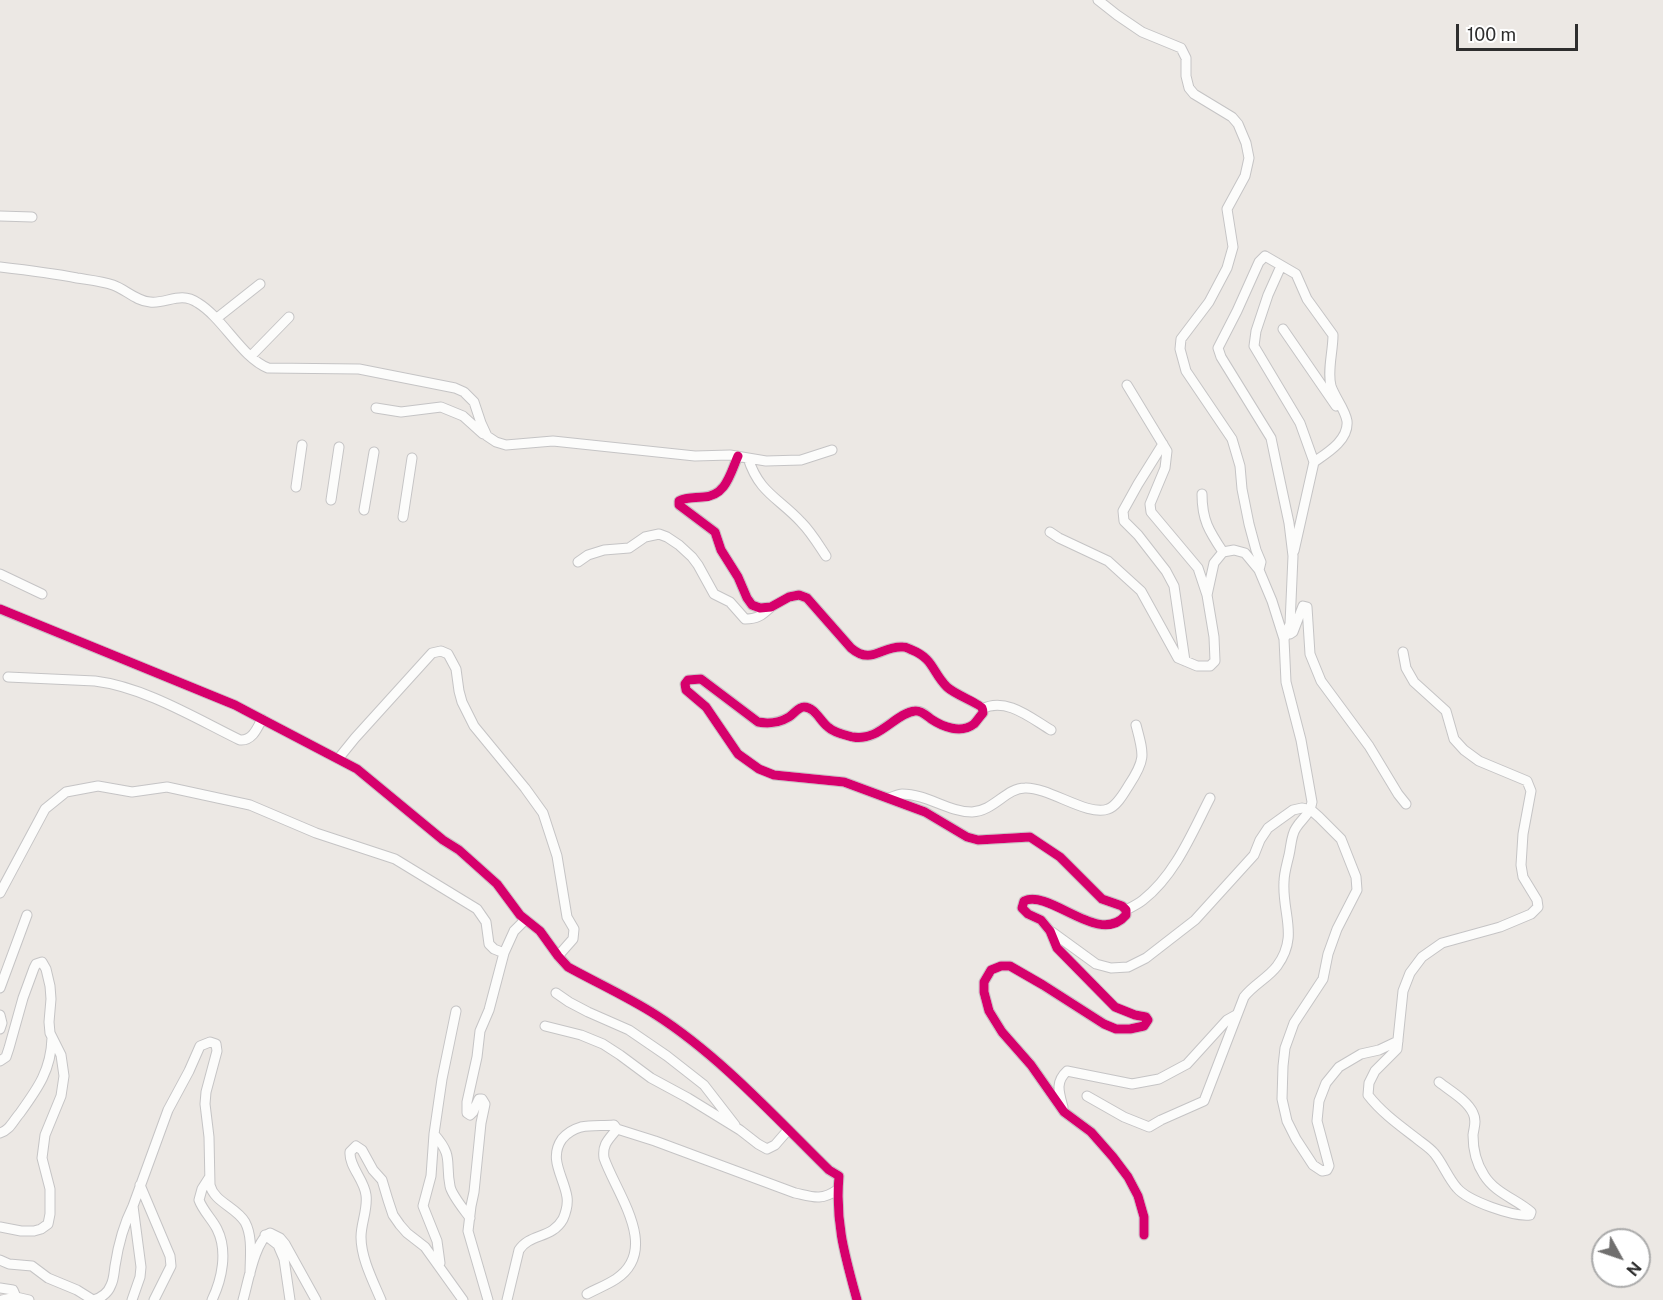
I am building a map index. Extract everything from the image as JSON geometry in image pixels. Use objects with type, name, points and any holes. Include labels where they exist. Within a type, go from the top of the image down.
[{"type":"street","points":[[1098,0],[1142,32],[1181,48],[1186,58],[1189,88],[1194,94],[1232,117],[1238,123],[1246,143],[1250,158],[1245,176],[1227,209],[1233,247],[1227,268],[1209,302],[1181,339],[1180,349],[1186,371],[1232,439],[1240,466],[1249,524],[1261,562],[1259,570]]},
{"type":"street","points":[[0,216],[32,217]]},
{"type":"street","points":[[1284,639],[1290,624],[1293,556],[1287,512],[1271,438],[1221,357],[1218,348],[1259,262],[1265,256],[1296,274],[1306,299],[1334,335],[1330,370],[1331,386],[1347,420],[1345,434],[1330,451],[1314,462]]},
{"type":"street","points":[[1281,266],[1268,295],[1256,331],[1254,346],[1300,423],[1314,462],[1293,556]]},
{"type":"street","points":[[0,267],[103,282],[115,285],[147,302],[189,298],[198,302],[217,318],[261,366],[268,368],[359,369],[456,388],[474,402],[487,436]]},
{"type":"street","points":[[217,318],[260,284]]},
{"type":"street","points":[[251,356],[289,317]]},
{"type":"street","points":[[1282,329],[1347,420]]},
{"type":"street","points":[[1050,532],[1108,561],[1125,575],[1141,591],[1179,658],[1197,666],[1210,666],[1215,661],[1214,637],[1207,595],[1198,568],[1151,512],[1150,504],[1166,468],[1167,451],[1127,385]]},
{"type":"street","points":[[376,408],[406,412],[441,407],[464,416],[480,433],[506,445],[553,441],[694,456],[738,456],[766,461],[801,460],[832,450]]},
{"type":"street","points":[[1163,444],[1123,511],[1124,521],[1166,571],[1174,586],[1185,661]]},
{"type":"street","points":[[296,487],[302,445]]},
{"type":"street","points":[[331,500],[339,447]]},
{"type":"street","points":[[364,510],[374,452]]},
{"type":"street","points":[[738,456],[721,491],[710,497],[685,498],[679,501],[678,505],[715,532],[721,550],[752,605],[760,608],[771,607]]},
{"type":"street","points":[[403,517],[412,458]]},
{"type":"street","points":[[748,458],[754,475],[761,485],[801,521],[825,556]]},
{"type":"street","points":[[1202,494],[1202,508],[1209,532],[1223,552]]},
{"type":"street","points":[[578,562],[588,555],[604,550],[629,548],[645,537],[660,534],[679,545],[692,557],[714,594],[730,602],[746,619],[755,619],[789,597],[799,596],[807,598],[859,655],[866,656],[904,646],[928,659],[946,686],[959,696],[978,704],[982,709],[983,713],[975,724],[964,729],[952,728],[915,711],[866,738],[855,738],[828,728],[813,710],[806,706],[780,722],[767,724],[758,722],[701,679],[687,680],[685,684],[686,690],[706,707],[738,754],[759,769],[774,775],[844,783],[926,812],[967,837],[978,840],[1030,837],[1060,857],[1102,899],[1122,906],[1126,910]]},
{"type":"street","points":[[1087,1096],[1124,1117],[1149,1127],[1204,1101],[1244,997],[1278,965],[1287,949],[1290,933],[1284,893],[1286,869],[1294,830],[1311,810],[1312,802],[1286,682],[1284,639],[1259,570],[1245,554],[1234,550],[1223,552],[1215,563],[1207,595]]},
{"type":"street","points":[[0,574],[42,594]]},
{"type":"street","points":[[1284,639],[1293,632],[1303,606],[1307,607],[1310,654],[1321,681],[1369,746],[1406,804]]},
{"type":"street","points":[[0,609],[235,705],[262,719],[357,769],[443,840],[459,850],[497,884],[525,920],[540,931],[568,967],[656,1015],[687,1037],[730,1074],[829,1170],[839,1176],[837,1190],[840,1237],[857,1300]]},
{"type":"street","points":[[338,759],[432,653],[441,651],[448,654],[456,669],[462,702],[474,726],[543,813],[557,856],[567,917],[574,929],[573,939],[558,956]]},
{"type":"street","points":[[1402,652],[1406,668],[1414,682],[1446,711],[1454,739],[1464,750],[1479,761],[1527,781],[1531,791],[1523,834],[1521,865],[1523,877],[1537,900],[1538,907],[1531,914],[1500,927],[1442,943],[1422,957],[1410,973],[1403,991],[1397,1048],[1375,1071],[1369,1083],[1368,1095],[1377,1106],[1435,1153],[1447,1174],[1463,1194],[1471,1199],[1522,1216],[1530,1215],[1531,1212],[1523,1205],[1491,1185],[1475,1157],[1473,1135],[1476,1123],[1473,1112],[1465,1102],[1439,1082]]},
{"type":"street","points":[[8,677],[94,681],[109,684],[140,693],[246,741],[262,719]]},
{"type":"street","points":[[982,709],[998,705],[1017,709],[1051,730]]},
{"type":"street","points":[[889,798],[901,794],[934,800],[958,811],[974,812],[986,809],[1019,789],[1028,788],[1055,795],[1093,810],[1107,810],[1115,805],[1142,761],[1142,747],[1136,725]]},
{"type":"street","points":[[0,892],[45,809],[66,792],[98,786],[132,792],[167,787],[250,805],[316,833],[395,859],[477,909],[486,922],[489,944],[504,953]]},
{"type":"street","points":[[1126,910],[1143,900],[1163,879],[1185,847],[1209,798]]},
{"type":"street","points":[[1126,910],[1126,915],[1122,920],[1105,924],[1088,922],[1046,902],[1031,898],[1024,901],[1022,908],[1028,914],[1041,920],[1050,931],[1096,964],[1111,968],[1128,967],[1146,958],[1195,920],[1254,855],[1268,828],[1293,810],[1302,808],[1311,810],[1341,839],[1356,877],[1357,890],[1337,929],[1328,954],[1323,979],[1294,1023],[1285,1048],[1282,1099],[1287,1121],[1313,1165],[1322,1171],[1328,1170],[1329,1166],[1317,1121],[1319,1101],[1326,1083],[1339,1067],[1360,1054],[1379,1050],[1398,1041]]},
{"type":"street","points":[[0,988],[27,915]]},
{"type":"street","points":[[488,1300],[468,1231],[485,1104],[482,1099],[479,1099],[470,1114],[467,1113],[467,1102],[480,1031],[489,1010],[504,953],[514,931],[525,920]]},
{"type":"street","points":[[1050,931],[1057,948],[1115,1007],[1146,1017],[1148,1020],[1144,1026],[1116,1029],[1104,1024],[1010,966],[1001,966],[991,970],[984,981],[984,992],[989,1011],[1002,1032],[1031,1065],[1064,1112],[1091,1132],[1128,1177],[1138,1196],[1144,1217],[1144,1235]]},
{"type":"street","points":[[0,1061],[6,1057],[34,968],[39,962],[43,963],[50,986],[51,1057],[37,1090],[9,1128],[0,1133]]},
{"type":"street","points":[[556,993],[588,1012],[629,1030],[667,1056],[704,1085],[740,1130]]},
{"type":"street","points":[[443,1272],[437,1241],[423,1206],[431,1176],[442,1079],[456,1011]]},
{"type":"street","points":[[0,1015],[2,1023],[0,1029]]},
{"type":"street","points":[[1064,1112],[1058,1087],[1061,1077],[1067,1071],[1132,1084],[1159,1079],[1187,1064],[1227,1020],[1236,1015]]},
{"type":"street","points":[[545,1026],[581,1035],[603,1044],[651,1078],[688,1098],[767,1149],[775,1145],[788,1130]]},
{"type":"street","points":[[0,1227],[21,1232],[41,1229],[48,1224],[50,1189],[42,1158],[45,1135],[61,1096],[64,1076],[61,1055],[52,1038]]},
{"type":"street","points":[[0,1260],[9,1264],[32,1266],[48,1278],[78,1290],[93,1300],[107,1292],[111,1285],[129,1214],[168,1110],[200,1046],[210,1042],[216,1044],[217,1052],[204,1104],[209,1137],[211,1191],[239,1215],[248,1231],[250,1274]]},
{"type":"street","points":[[507,1300],[521,1246],[529,1240],[550,1233],[564,1216],[567,1197],[556,1155],[563,1139],[571,1131],[582,1127],[614,1125],[617,1129],[795,1193],[818,1198],[828,1196],[837,1190]]},
{"type":"street","points":[[587,1294],[617,1278],[627,1268],[635,1250],[635,1230],[604,1158],[603,1149],[606,1141],[617,1129]]},
{"type":"street","points":[[434,1134],[449,1159],[450,1189],[470,1218]]},
{"type":"street","points":[[381,1300],[362,1246],[361,1237],[367,1197],[364,1185],[350,1159],[350,1152],[354,1146],[362,1150],[382,1180],[390,1208],[400,1225],[425,1247],[463,1300]]},
{"type":"street","points":[[210,1177],[202,1189],[199,1200],[218,1231],[222,1245],[219,1284],[212,1300]]},
{"type":"street","points":[[140,1185],[170,1256],[171,1266],[154,1300]]},
{"type":"street","points":[[132,1300],[141,1267],[133,1206]]},
{"type":"street","points":[[243,1300],[258,1246],[265,1235],[270,1233],[275,1234],[285,1244],[316,1300]]},
{"type":"street","points":[[265,1235],[278,1245],[284,1259],[290,1300]]},
{"type":"street","points":[[279,1300],[287,1287]]},
{"type":"street","points":[[0,1288],[13,1290],[16,1297]]},
{"type":"street","points":[[2,1300],[16,1297],[29,1300]]},
{"type":"cycle path","points":[[738,456],[726,483],[717,493],[711,496],[687,498],[679,501],[679,505],[715,532],[721,550],[752,605],[760,608],[771,607],[789,597],[799,595],[807,598],[858,653],[871,655],[896,647],[912,650],[925,657],[947,687],[980,706],[983,713],[974,724],[958,729],[941,725],[922,712],[915,711],[871,735],[853,737],[830,729],[808,708],[800,708],[781,721],[762,723],[701,679],[688,680],[685,684],[686,690],[706,707],[738,754],[759,769],[774,775],[844,782],[925,812],[967,837],[978,840],[1030,837],[1060,857],[1102,899],[1122,906],[1126,910],[1126,915],[1115,923],[1102,925],[1035,899],[1024,901],[1022,908],[1028,914],[1041,920],[1050,931],[1057,948],[1115,1007],[1146,1017],[1148,1020],[1144,1026],[1116,1029],[1104,1024],[1010,966],[1001,966],[991,970],[984,982],[984,992],[989,1011],[1002,1032],[1031,1065],[1064,1112],[1091,1132],[1128,1177],[1138,1196],[1144,1217],[1144,1235]]},
{"type":"cycle path","points":[[0,609],[235,705],[357,769],[443,840],[459,850],[497,884],[520,915],[540,931],[568,967],[635,1002],[680,1031],[725,1068],[829,1170],[839,1176],[840,1224],[857,1300]]}]
